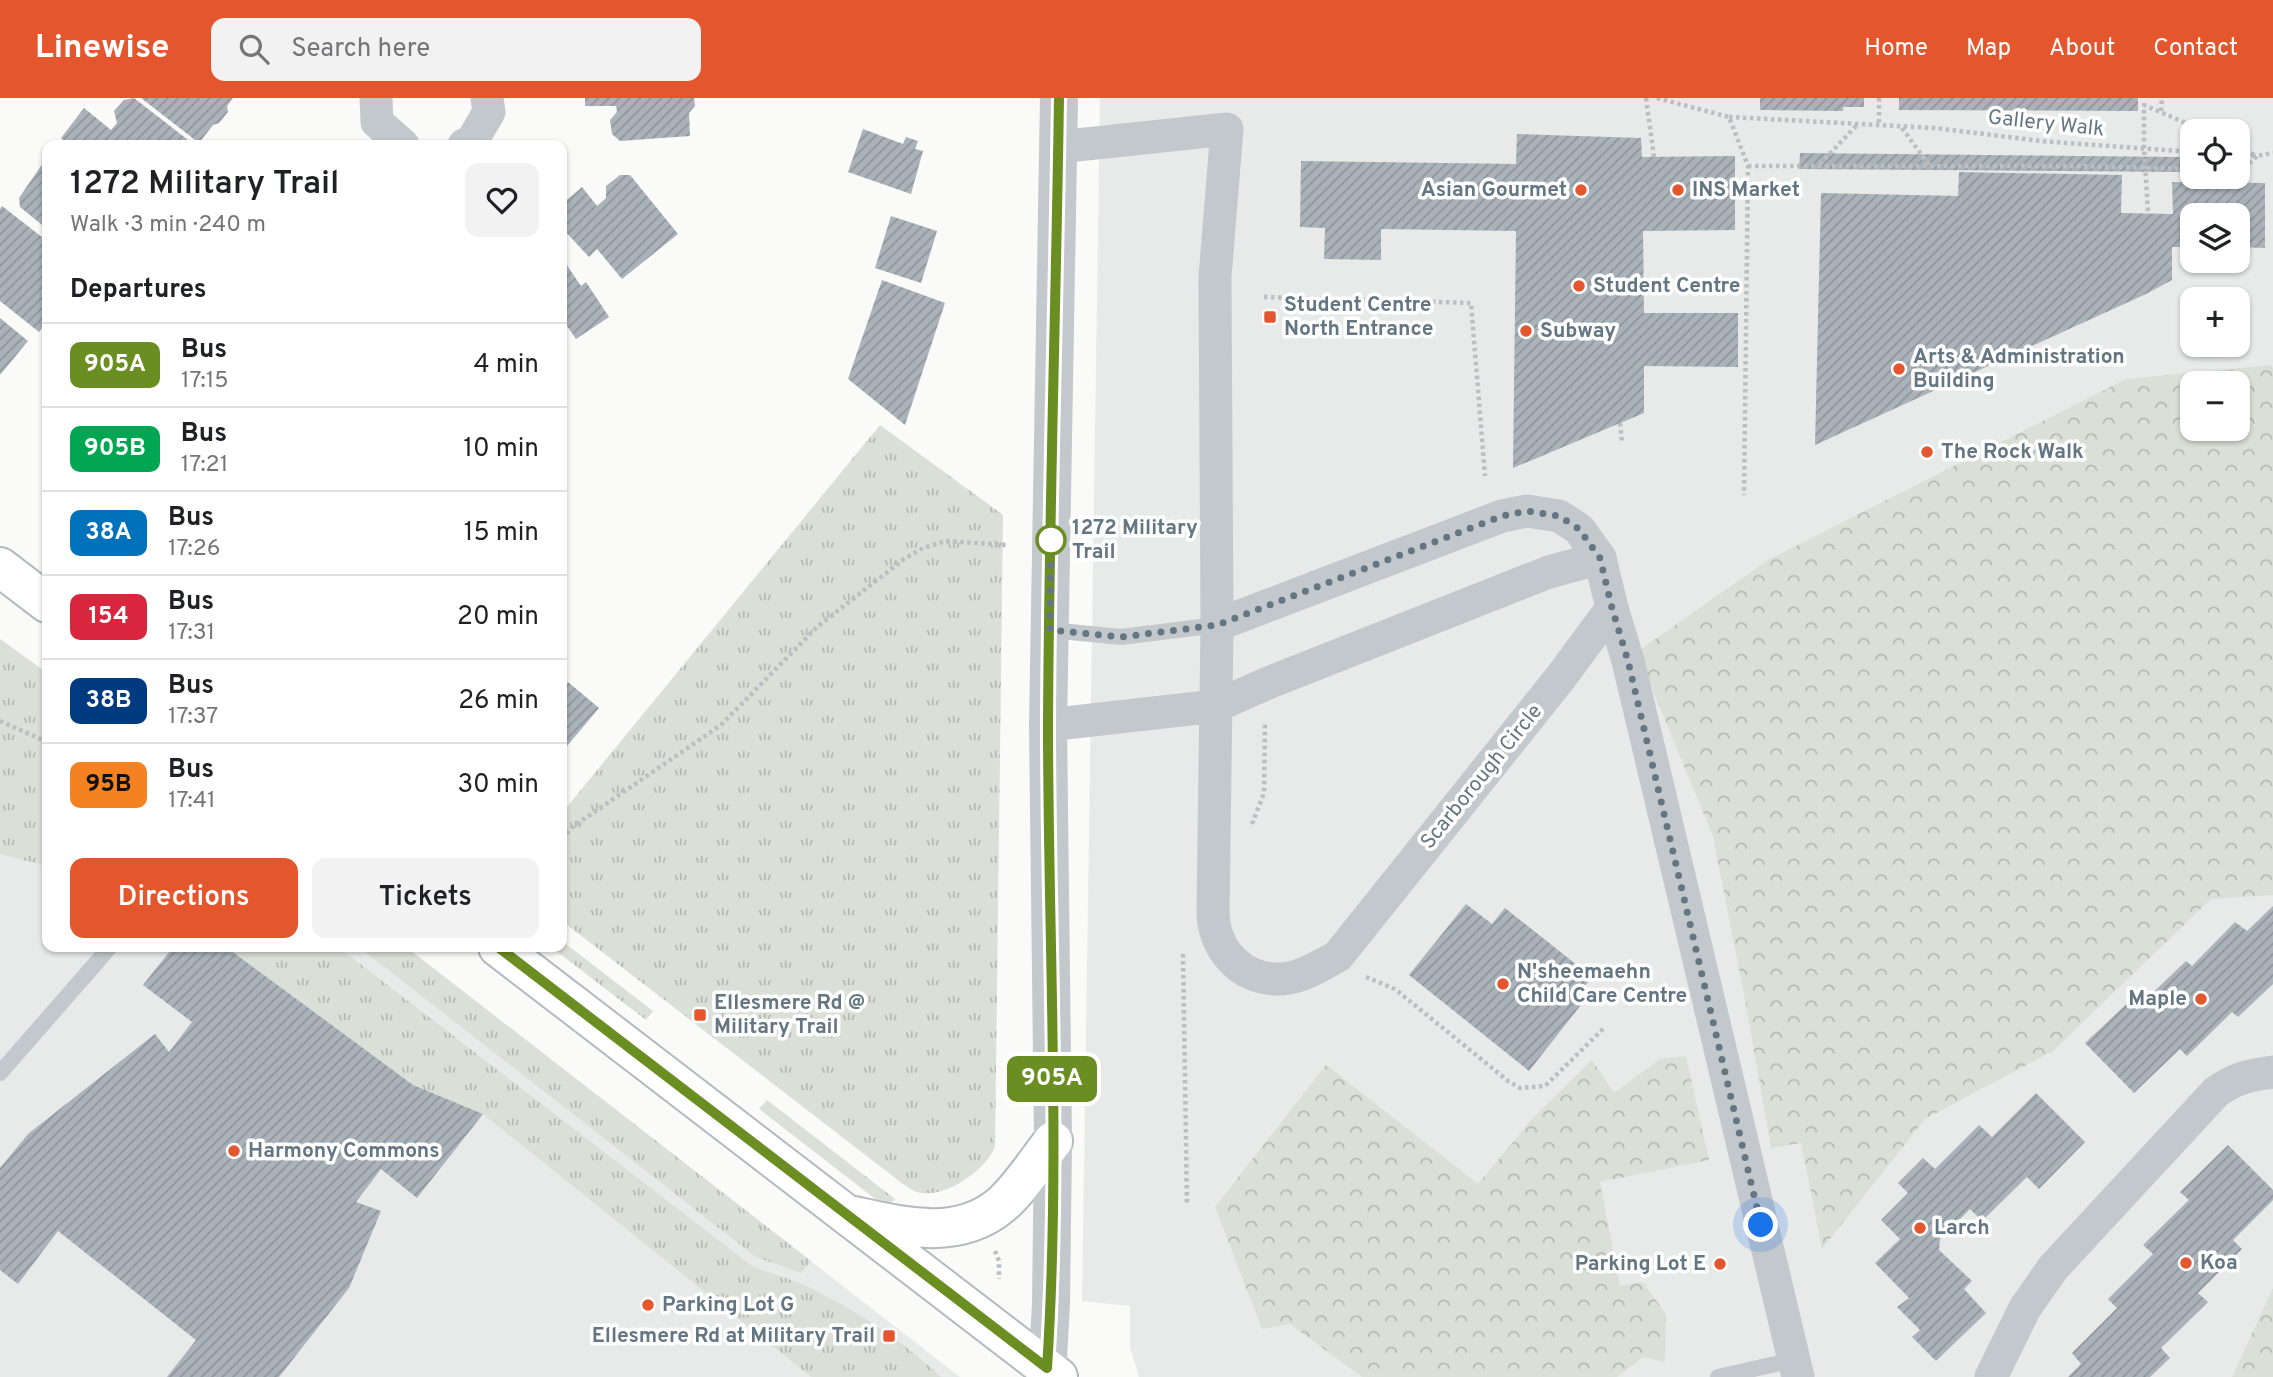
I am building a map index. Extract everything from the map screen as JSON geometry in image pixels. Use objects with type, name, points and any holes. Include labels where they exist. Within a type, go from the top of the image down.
[{"type":"main road","points":[[0,566],[42,599]]},
{"type":"main road","points":[[504,952],[1050,1374]]},
{"type":"main road","points":[[844,1214],[899,1226],[926,1228],[951,1228],[968,1223],[986,1216],[1003,1203],[1053,1141]]},
{"type":"street","points":[[376,98],[377,122],[397,140]]},
{"type":"street","points":[[473,140],[489,112],[487,98]]},
{"type":"street","points":[[1050,1374],[1053,1141],[1048,725],[1059,98]]},
{"type":"street","name":"Scarborough Circle","points":[[1058,147],[1227,129],[1215,276],[1217,625],[1213,926],[1225,954],[1236,966],[1268,979],[1290,978],[1338,956],[1561,677],[1612,608]]},
{"type":"street","points":[[1217,625],[1502,516],[1527,511],[1559,516],[1579,529],[1600,558],[1634,685],[1796,1368]]},
{"type":"street","points":[[1048,725],[1216,706],[1549,572],[1600,558]]},
{"type":"street","points":[[1991,1377],[2025,1308],[2053,1268],[2099,1216],[2216,1092],[2247,1075],[2273,1072]]},
{"type":"lane","points":[[1050,630],[1121,637],[1217,625]]},
{"type":"lane","points":[[0,1073],[106,952]]},
{"type":"lane","points":[[1718,1377],[1796,1368]]},
{"type":"path","points":[[1646,98],[1654,157]]},
{"type":"path","name":"Gallery Walk","points":[[1657,98],[1729,117],[1935,128],[2041,141],[2180,151]]},
{"type":"path","points":[[1879,98],[1880,126]]},
{"type":"path","points":[[2161,111],[2162,98]]},
{"type":"path","points":[[2148,211],[2144,105],[2180,120]]},
{"type":"path","points":[[1729,117],[1748,166],[1744,495]]},
{"type":"path","points":[[1819,165],[1857,125]]},
{"type":"path","points":[[1902,127],[1929,165]]},
{"type":"path","points":[[2250,153],[2256,156]]},
{"type":"path","points":[[2250,156],[2273,153]]},
{"type":"path","points":[[2250,162],[2256,156]]},
{"type":"path","points":[[1748,166],[1929,165],[2180,169]]},
{"type":"path","points":[[1264,297],[1471,303],[1485,476]]},
{"type":"path","points":[[1620,423],[1622,442]]},
{"type":"path","points":[[567,833],[721,725],[817,627],[904,559],[923,548],[946,541],[1006,545]]},
{"type":"path","points":[[0,721],[42,740]]},
{"type":"path","points":[[1366,977],[1395,989],[1508,1082],[1520,1088],[1545,1086],[1603,1030]]},
{"type":"shaded area","points":[[1100,98],[2273,98],[2273,1377],[1139,1377],[1130,1347],[1130,1306],[1082,1301]]},
{"type":"shaded area","points":[[0,639],[42,669],[42,952],[412,952],[960,1377],[0,1377]]},
{"type":"green space","points":[[2271,365],[2273,369],[2273,895],[2211,899],[2053,1051],[1925,1119],[1822,1249],[1801,1143],[1771,1148],[1713,836],[1637,652],[1768,560],[2126,379],[2180,374],[2180,441],[2250,441],[2250,371],[2209,371]]},
{"type":"green space","points":[[880,425],[1003,515],[995,1147],[990,1156],[975,1172],[955,1186],[933,1193],[912,1190],[567,925],[567,807]]},
{"type":"green space","points":[[0,639],[42,669],[42,865],[0,854]]},
{"type":"green space","points":[[567,945],[653,1011],[646,1020],[558,952],[567,952]]},
{"type":"green space","points":[[233,952],[344,952],[752,1266],[805,1286],[854,1312],[899,1342],[941,1377],[811,1377],[483,1114],[413,1085]]},
{"type":"green space","points":[[365,952],[412,952],[811,1261],[801,1273],[756,1257]]},
{"type":"green space","points":[[1686,1056],[1709,1160],[1600,1182],[1620,1286],[1643,1282],[1666,1314],[1665,1362],[1643,1357],[1617,1377],[1362,1377],[1290,1324],[1262,1329],[1215,1207],[1326,1065],[1478,1184],[1533,1118],[1592,1060],[1614,1093],[1660,1059]]},
{"type":"green space","points":[[767,1100],[895,1199],[887,1208],[759,1109]]},
{"type":"green space","points":[[2273,1288],[2273,1377],[2232,1377]]},
{"type":"building","points":[[134,98],[188,140],[61,138],[84,108],[111,130],[117,123],[114,111],[124,100]]},
{"type":"building","points":[[141,98],[233,98],[227,106],[228,112],[219,123],[213,125],[201,140],[195,140]]},
{"type":"building","points":[[585,98],[694,98],[695,106],[689,113],[690,136],[620,141],[612,134],[610,120],[617,112],[616,106],[585,106]]},
{"type":"building","points":[[1760,98],[1864,98],[1864,107],[1843,107],[1843,111],[1760,110]]},
{"type":"building","points":[[1899,98],[2138,98],[2138,111],[1899,110]]},
{"type":"building","points":[[863,129],[903,144],[906,137],[918,141],[915,149],[923,151],[911,194],[848,172]]},
{"type":"building","name":"Student Centre","points":[[1517,134],[1641,138],[1642,157],[1735,156],[1735,230],[1643,231],[1644,313],[1738,313],[1738,367],[1644,366],[1644,413],[1513,468],[1516,231],[1381,229],[1381,260],[1324,259],[1325,228],[1300,227],[1301,161],[1516,164]]},
{"type":"building","points":[[1800,153],[2180,157],[2180,172],[1799,169]]},
{"type":"building","points":[[42,164],[42,225],[20,207],[19,198]]},
{"type":"building","name":"Arts & Administration Building","points":[[1959,172],[2122,175],[2121,213],[2173,214],[2172,182],[2180,182],[2180,189],[2250,189],[2250,183],[2265,183],[2265,248],[2250,247],[2250,203],[2180,203],[2180,247],[2172,247],[2172,280],[1815,445],[1821,193],[1958,196]]},
{"type":"building","points":[[620,175],[630,175],[678,234],[622,279],[597,249],[589,257],[567,233],[567,200],[582,187],[597,206],[606,198],[606,186]]},
{"type":"building","points":[[2,206],[42,237],[42,328],[39,332],[0,301]]},
{"type":"building","points":[[891,216],[937,231],[921,283],[875,268]]},
{"type":"building","points":[[567,265],[581,286],[586,282],[609,317],[576,339],[567,326]]},
{"type":"building","points":[[882,280],[945,303],[905,425],[848,379]]},
{"type":"building","points":[[0,318],[28,341],[0,375]]},
{"type":"building","points":[[567,683],[599,708],[567,746]]},
{"type":"building","name":"N'sheemaehn Child Care Centre","points":[[1466,904],[1492,924],[1505,908],[1592,977],[1581,991],[1588,996],[1529,1071],[1409,975]]},
{"type":"building","name":"Maple","points":[[2273,906],[2273,984],[2238,1017],[2232,1012],[2187,1056],[2180,1049],[2134,1093],[2085,1043],[2134,997],[2141,1004],[2186,961],[2192,966],[2235,922],[2247,931]]},
{"type":"building","name":"Harmony Commons","points":[[169,952],[233,952],[413,1085],[483,1114],[417,1198],[381,1169],[356,1202],[381,1211],[349,1288],[279,1377],[167,1377],[196,1340],[58,1231],[18,1284],[0,1270],[0,1168],[28,1134],[155,1034],[169,1052],[192,1022],[143,985]]},
{"type":"building","name":"Larch","points":[[2036,1093],[2085,1142],[2039,1189],[2027,1177],[1982,1221],[1970,1209],[1940,1239],[1939,1250],[1972,1281],[1964,1289],[1986,1313],[1936,1361],[1912,1337],[1920,1330],[1897,1307],[1909,1298],[1875,1263],[1900,1239],[1881,1220],[1908,1193],[1898,1183],[1923,1158],[1935,1169],[1979,1125],[1992,1137]]},
{"type":"building","name":"Koa","points":[[2228,1145],[2273,1190],[2273,1200],[2233,1240],[2242,1249],[2198,1293],[2208,1302],[2161,1348],[2170,1358],[2150,1377],[2068,1377],[2081,1364],[2072,1353],[2117,1308],[2108,1299],[2153,1254],[2143,1245],[2189,1200],[2180,1192]]},
{"type":"bus line","name":"905A","points":[[504,952],[1047,1368],[1051,1304],[1053,1141],[1048,725],[1059,98]]},
{"type":"place","name":"Asian Gourmet","points":[[1581,190]]},
{"type":"place","name":"INS Market","points":[[1678,190]]},
{"type":"place","name":"Student Centre","points":[[1579,286]]},
{"type":"place","name":"Student Centre North Entrance","points":[[1270,317]]},
{"type":"place","name":"Subway","points":[[1526,331]]},
{"type":"place","name":"Arts & Administration Building","points":[[1899,369]]},
{"type":"place","name":"The Rock Walk","points":[[1927,452]]},
{"type":"place","name":"1272 Military Trail","points":[[1051,540]]},
{"type":"place","name":"N'sheemaehn Child Care Centre","points":[[1503,984]]},
{"type":"place","name":"Maple","points":[[2201,999]]},
{"type":"place","name":"Ellesmere Rd @ Military Trail","points":[[700,1015]]},
{"type":"place","name":"Harmony Commons","points":[[234,1151]]},
{"type":"place","name":"Larch","points":[[1920,1228]]},
{"type":"place","name":"Koa","points":[[2186,1263]]},
{"type":"place","name":"Parking Lot E","points":[[1720,1264]]},
{"type":"place","name":"Parking Lot G","points":[[648,1305]]},
{"type":"place","name":"Ellesmere Rd at Military Trail","points":[[889,1336]]},
{"type":"route","points":[[1051,540],[1050,630],[1121,637],[1217,625],[1502,516],[1527,511],[1559,516],[1579,529],[1600,558],[1628,661],[1761,1225]]}]
